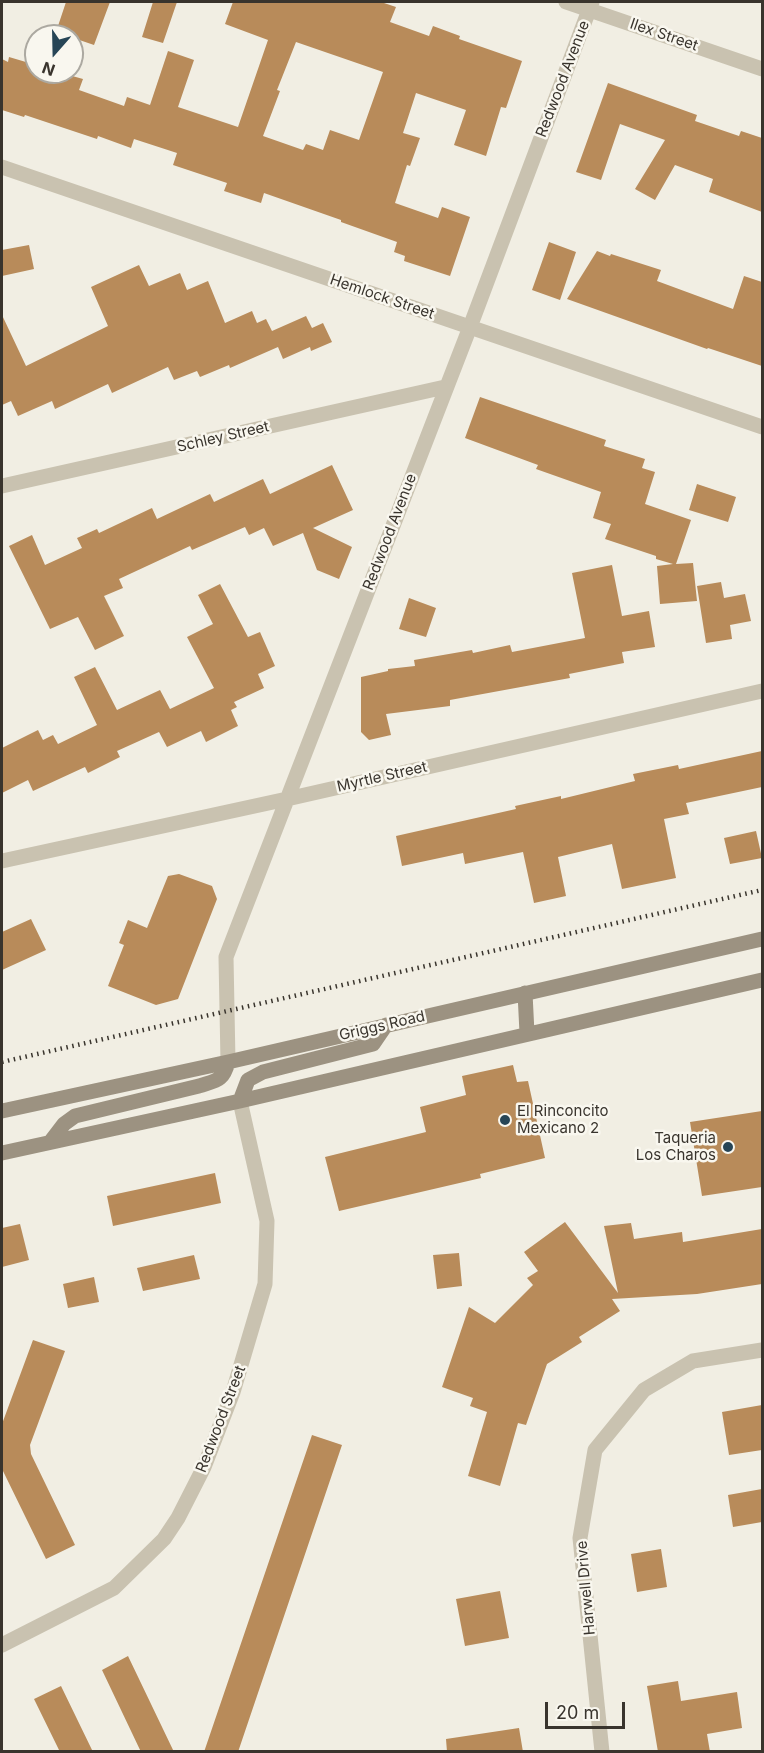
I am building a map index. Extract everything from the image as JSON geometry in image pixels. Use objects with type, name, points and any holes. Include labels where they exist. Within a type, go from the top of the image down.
[{"type":"main road","name":"Griggs Road","points":[[2,1111],[228,1062],[762,939]]},
{"type":"main road","points":[[2,1153],[240,1101],[762,980]]},
{"type":"main road","points":[[525,993],[527,1033]]},
{"type":"main road","points":[[240,1101],[248,1080],[263,1071],[373,1044],[386,1024]]},
{"type":"main road","points":[[51,1141],[64,1124],[75,1116],[218,1080],[224,1074],[228,1062]]},
{"type":"street","name":"Ilex Street","points":[[566,2],[591,5],[762,69]]},
{"type":"street","name":"Redwood Avenue","points":[[228,1062],[226,957],[470,327],[591,5]]},
{"type":"street","name":"Hemlock Street","points":[[2,167],[762,427]]},
{"type":"street","name":"Schley Street","points":[[2,486],[446,387]]},
{"type":"street","name":"Myrtle Street","points":[[2,861],[762,692]]},
{"type":"street","name":"Redwood Street","points":[[2,1645],[114,1588],[164,1539],[178,1518],[204,1467],[233,1392],[266,1284],[267,1221],[240,1101]]},
{"type":"street","name":"Harwell Drive","points":[[602,1752],[580,1538],[596,1450],[644,1390],[693,1361],[762,1350]]},
{"type":"building","points":[[66,2],[110,2],[94,45],[84,42],[84,24],[59,24]]},
{"type":"building","points":[[153,2],[177,2],[163,43],[142,37]]},
{"type":"building","points":[[233,2],[381,2],[396,7],[390,22],[429,36],[433,26],[460,36],[459,39],[522,61],[506,108],[501,107],[486,156],[454,145],[466,110],[416,93],[403,133],[420,138],[410,166],[407,165],[395,203],[438,218],[442,207],[470,217],[450,276],[404,261],[405,256],[394,252],[397,242],[341,222],[341,220],[264,193],[261,203],[224,191],[227,183],[173,165],[177,153],[134,139],[131,148],[98,136],[97,139],[25,115],[24,117],[2,110],[2,59],[8,62],[9,57],[24,61],[24,84],[81,84],[79,90],[124,106],[127,97],[150,105],[168,51],[194,60],[178,107],[238,127],[268,40],[225,24]],"holes":[[[296,42],[383,72],[359,140],[330,130],[323,150],[306,144],[303,150],[263,136],[280,91],[277,90]]]},
{"type":"building","points":[[608,83],[697,115],[695,121],[739,136],[741,131],[762,138],[762,212],[709,192],[713,179],[675,165],[655,200],[635,189],[665,140],[620,124],[601,180],[576,172]]},
{"type":"building","points":[[549,242],[576,252],[560,300],[532,290]]},
{"type":"building","points":[[29,245],[34,269],[2,276],[2,250]]},
{"type":"building","points":[[597,251],[661,270],[657,281],[733,309],[744,276],[762,282],[762,366],[567,299]]},
{"type":"building","points":[[139,265],[149,286],[180,273],[187,290],[208,281],[225,323],[252,311],[257,323],[266,319],[272,331],[306,316],[312,328],[323,323],[332,342],[311,351],[310,347],[283,359],[278,347],[230,368],[229,365],[200,377],[197,371],[174,380],[168,367],[112,393],[108,384],[55,409],[52,401],[18,416],[11,401],[2,405],[2,315],[26,366],[108,326],[91,287]]},
{"type":"building","points":[[480,397],[606,440],[604,446],[645,459],[642,468],[655,472],[645,504],[691,520],[676,564],[693,563],[697,601],[660,604],[657,566],[673,564],[605,539],[611,524],[593,518],[601,492],[536,469],[538,465],[465,438]]},
{"type":"building","points":[[332,465],[353,510],[313,528],[352,547],[339,579],[317,570],[303,533],[273,546],[264,528],[249,535],[245,527],[192,550],[190,546],[119,579],[123,588],[104,596],[124,636],[95,650],[78,617],[50,629],[9,546],[32,535],[45,565],[82,548],[77,538],[97,529],[99,533],[152,508],[157,519],[210,494],[214,502],[263,479],[270,494]]},
{"type":"building","points":[[697,484],[736,497],[728,522],[689,510]]},
{"type":"building","points":[[612,565],[622,616],[649,611],[655,647],[622,652],[624,663],[569,674],[570,678],[450,700],[450,706],[386,714],[391,735],[369,740],[361,732],[361,677],[388,671],[388,669],[415,666],[414,660],[472,650],[473,653],[510,645],[512,652],[585,638],[572,573]]},
{"type":"building","points":[[721,582],[724,598],[745,594],[751,621],[730,625],[732,639],[706,643],[697,586]]},
{"type":"building","points":[[220,584],[248,637],[260,632],[275,666],[258,674],[264,688],[234,702],[237,707],[231,710],[238,726],[206,742],[201,731],[167,747],[159,732],[117,751],[120,757],[88,773],[85,767],[33,791],[28,780],[2,793],[2,748],[38,730],[43,740],[53,735],[58,744],[97,725],[74,677],[95,667],[117,710],[160,690],[170,709],[214,688],[187,637],[213,624],[198,595]]},
{"type":"building","points":[[409,598],[436,608],[426,637],[399,629]]},
{"type":"building","points":[[762,751],[762,787],[686,803],[689,814],[664,819],[676,878],[622,889],[612,844],[558,857],[566,896],[534,903],[523,852],[465,864],[463,853],[402,866],[396,836],[516,809],[515,806],[561,796],[561,799],[635,781],[633,774],[678,765],[679,769]]},
{"type":"building","points":[[756,831],[762,858],[730,864],[724,838]]},
{"type":"building","points":[[179,874],[212,886],[217,899],[178,999],[156,1005],[108,986],[124,945],[119,943],[128,920],[147,928],[168,876]]},
{"type":"building","points":[[31,919],[46,950],[2,970],[2,932]]},
{"type":"building","points":[[513,1065],[517,1082],[528,1081],[545,1158],[480,1174],[481,1178],[339,1211],[325,1157],[426,1132],[420,1107],[466,1095],[462,1076]]},
{"type":"building","name":"Taqueria Los Charos","points":[[762,1111],[762,1187],[702,1196],[690,1122]]},
{"type":"building","points":[[215,1173],[221,1203],[113,1226],[107,1196]]},
{"type":"building","points":[[565,1222],[618,1293],[604,1226],[631,1223],[634,1239],[682,1232],[683,1242],[762,1229],[762,1284],[697,1294],[612,1299],[620,1311],[579,1337],[582,1342],[547,1364],[526,1425],[518,1423],[500,1486],[468,1476],[487,1412],[470,1406],[473,1398],[442,1387],[469,1307],[495,1323],[533,1285],[527,1278],[538,1271],[524,1252]]},
{"type":"building","points":[[20,1224],[29,1260],[2,1267],[2,1228]]},
{"type":"building","points":[[459,1253],[462,1286],[437,1289],[433,1255]]},
{"type":"building","points":[[194,1255],[200,1279],[143,1291],[137,1268]]},
{"type":"building","points":[[94,1277],[99,1302],[68,1308],[63,1284]]},
{"type":"building","points":[[33,1340],[65,1351],[30,1445],[31,1454],[75,1545],[46,1559],[3,1471],[2,1459],[2,1424]]},
{"type":"building","points":[[762,1405],[762,1450],[729,1455],[722,1412]]},
{"type":"building","points":[[312,1435],[342,1445],[238,1752],[204,1752]]},
{"type":"building","points":[[762,1489],[762,1522],[733,1527],[728,1495]]},
{"type":"building","points":[[661,1549],[667,1587],[637,1592],[631,1554]]},
{"type":"building","points":[[500,1591],[509,1638],[465,1646],[456,1599]]},
{"type":"building","points":[[128,1656],[174,1752],[141,1752],[102,1670]]},
{"type":"building","points":[[678,1681],[681,1701],[737,1692],[742,1728],[707,1734],[710,1752],[658,1752],[647,1686]]},
{"type":"building","points":[[61,1686],[93,1752],[60,1752],[34,1699]]},
{"type":"building","points":[[519,1728],[523,1752],[447,1752],[446,1739]]},
{"type":"railway","points":[[2,1062],[762,890]]},
{"type":"place","name":"El Rinconcito Mexicano 2","points":[[505,1120]]},
{"type":"place","name":"Taqueria Los Charos","points":[[728,1147]]}]
